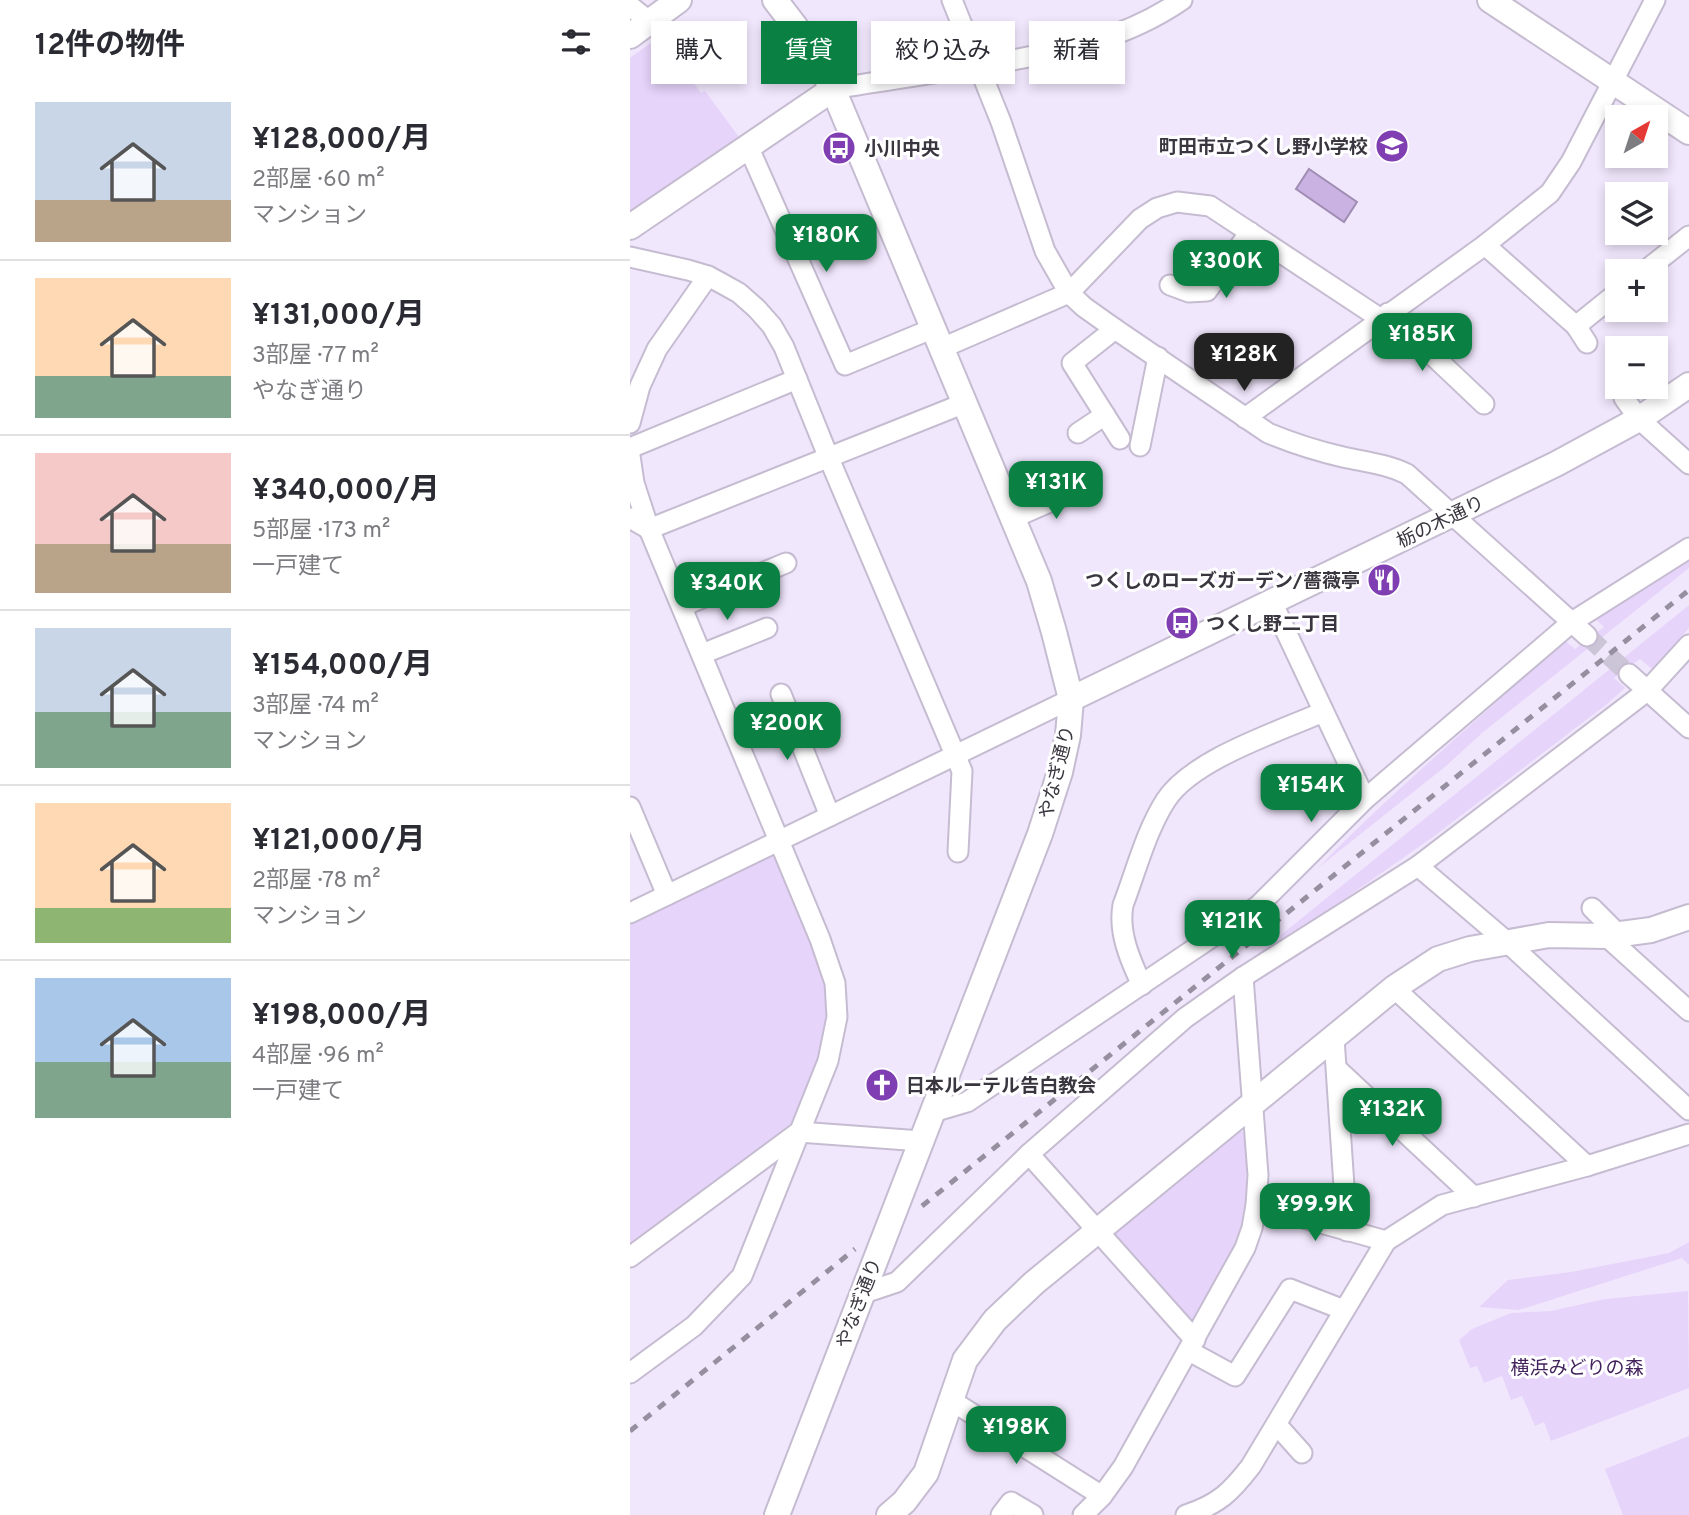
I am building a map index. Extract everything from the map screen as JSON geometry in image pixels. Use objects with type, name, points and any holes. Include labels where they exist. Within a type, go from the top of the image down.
[{"type":"street","points":[[630,36],[679,0]]},
{"type":"street","name":"やなぎ通り","points":[[775,0],[795,26],[833,89],[1039,581],[1071,699],[1068,734],[1060,772],[1040,834],[777,1515]]},
{"type":"street","points":[[952,0],[961,21]]},
{"type":"street","points":[[1015,60],[1102,41],[1157,17],[1182,0]]},
{"type":"street","points":[[1490,0],[1689,132]]},
{"type":"street","points":[[1245,418],[1485,244],[1550,193],[1562,178],[1655,0]]},
{"type":"street","points":[[630,6],[650,22]]},
{"type":"street","points":[[630,227],[833,89],[871,83]]},
{"type":"street","points":[[985,84],[1045,251],[1069,293],[1084,307],[1268,433],[1341,456],[1391,466],[1407,474],[1454,513],[1587,636]]},
{"type":"street","points":[[748,146],[845,365],[938,338],[1069,293],[1140,219],[1157,208],[1177,202],[1210,206],[1384,316],[1484,404]]},
{"type":"street","points":[[1170,285],[1189,292],[1207,291],[1250,232]]},
{"type":"street","points":[[1659,259],[1689,236]]},
{"type":"street","points":[[1485,244],[1576,326],[1587,343]]},
{"type":"street","points":[[630,257],[708,276],[738,293],[772,326],[784,347],[962,771],[952,840]]},
{"type":"street","points":[[630,424],[640,386],[657,349],[708,276]]},
{"type":"street","points":[[1576,326],[1605,303]]},
{"type":"street","points":[[1115,329],[1072,363],[1120,439]]},
{"type":"street","points":[[1140,446],[1158,357]]},
{"type":"street","points":[[630,448],[797,379]]},
{"type":"street","name":"栃の木通り","points":[[1071,699],[1556,464],[1639,419],[1689,385]]},
{"type":"street","points":[[1625,399],[1639,419],[1689,464]]},
{"type":"street","points":[[649,529],[965,403]]},
{"type":"street","points":[[1078,433],[1105,415]]},
{"type":"street","points":[[630,456],[634,482],[649,529],[820,939],[835,983],[837,1017],[828,1061],[742,1276],[694,1326],[630,1373]]},
{"type":"street","points":[[1013,518],[1084,488]]},
{"type":"street","points":[[630,518],[649,529]]},
{"type":"street","points":[[933,1112],[967,1102],[1258,906],[1365,799],[1572,622],[1689,548]]},
{"type":"street","points":[[683,606],[786,563]]},
{"type":"street","points":[[1272,602],[1365,799]]},
{"type":"street","points":[[702,654],[767,628]]},
{"type":"street","points":[[861,1294],[897,1282],[1028,1154],[1185,1018],[1243,977],[1418,866],[1647,691],[1689,645]]},
{"type":"street","points":[[1629,674],[1689,728]]},
{"type":"street","points":[[781,694],[800,718],[830,816]]},
{"type":"street","points":[[630,913],[1071,699]]},
{"type":"street","points":[[1142,985],[1133,968],[1122,931],[1122,905],[1155,820],[1167,799],[1203,767],[1323,712]]},
{"type":"street","points":[[630,807],[667,895]]},
{"type":"street","points":[[1418,866],[1506,941],[1689,1110]]},
{"type":"street","points":[[1592,908],[1612,935],[1689,1011]]},
{"type":"street","points":[[889,1515],[904,1502],[926,1473],[965,1360],[995,1320],[1034,1283],[1394,988],[1437,959],[1506,941],[1549,935],[1612,935],[1651,930],[1689,917]]},
{"type":"street","points":[[1083,1515],[1102,1496],[1123,1467],[1245,1248],[1252,1228],[1258,1175],[1243,977]]},
{"type":"street","points":[[1394,988],[1587,1166]]},
{"type":"street","points":[[1334,1038],[1347,1231]]},
{"type":"street","points":[[1337,1069],[1474,1197]]},
{"type":"street","points":[[630,1257],[799,1132],[922,1141]]},
{"type":"street","points":[[1186,1515],[1202,1510],[1230,1493],[1251,1466],[1386,1241],[1442,1205],[1587,1166],[1689,1134]]},
{"type":"street","points":[[1028,1154],[1098,1232],[1192,1345],[1235,1376],[1290,1289],[1344,1310]]},
{"type":"street","points":[[1256,1205],[1386,1241]]},
{"type":"street","points":[[952,1401],[1102,1496]]},
{"type":"street","points":[[1277,1424],[1302,1453]]},
{"type":"street","points":[[1001,1515],[1011,1502],[1033,1515]]},
{"type":"green space","points":[[651,43],[651,84],[694,84],[701,93],[705,91],[739,137],[630,212],[630,58]]},
{"type":"green space","points":[[1689,558],[1689,568],[1318,868],[1378,809],[1564,640],[1575,649],[1604,627],[1594,618]]},
{"type":"green space","points":[[1689,605],[1689,628],[1652,669],[1640,659],[1614,678],[1625,688],[1607,704],[1433,837],[1257,960],[1255,956]]},
{"type":"green space","points":[[770,856],[778,859],[828,984],[829,1013],[821,1060],[791,1129],[630,1248],[630,924]]},
{"type":"green space","points":[[1238,1130],[1245,1133],[1246,1161],[1245,1203],[1240,1231],[1223,1274],[1196,1322],[1191,1322],[1114,1238],[1117,1232]]},
{"type":"green space","points":[[1689,1242],[1689,1265],[1682,1258],[1519,1310],[1479,1307],[1508,1280],[1571,1272],[1669,1253]]},
{"type":"green space","name":"横浜みどりの森","points":[[1688,1291],[1689,1388],[1551,1441],[1544,1422],[1535,1426],[1522,1396],[1511,1400],[1502,1376],[1484,1383],[1477,1366],[1470,1368],[1459,1340],[1472,1329],[1511,1313],[1551,1311],[1605,1299]]},
{"type":"green space","points":[[1689,1436],[1689,1515],[1623,1515],[1605,1469]]},
{"type":"shaded area","points":[[1309,169],[1357,202],[1344,222],[1296,189]]},
{"type":"tunnel","points":[[1587,636],[1629,674]]},
{"type":"railway","points":[[922,1206],[1689,590]]},
{"type":"railway","points":[[630,1431],[855,1249]]},
{"type":"place","name":"町田市立つくし野小学校","points":[[1392,146]]},
{"type":"place","name":"小川中央","points":[[839,148]]},
{"type":"place","name":"つくしのローズガーデン/薔薇亭","points":[[1384,580]]},
{"type":"place","name":"つくし野二丁目","points":[[1182,623]]},
{"type":"place","name":"日本ルーテル告白教会","points":[[882,1085]]}]
